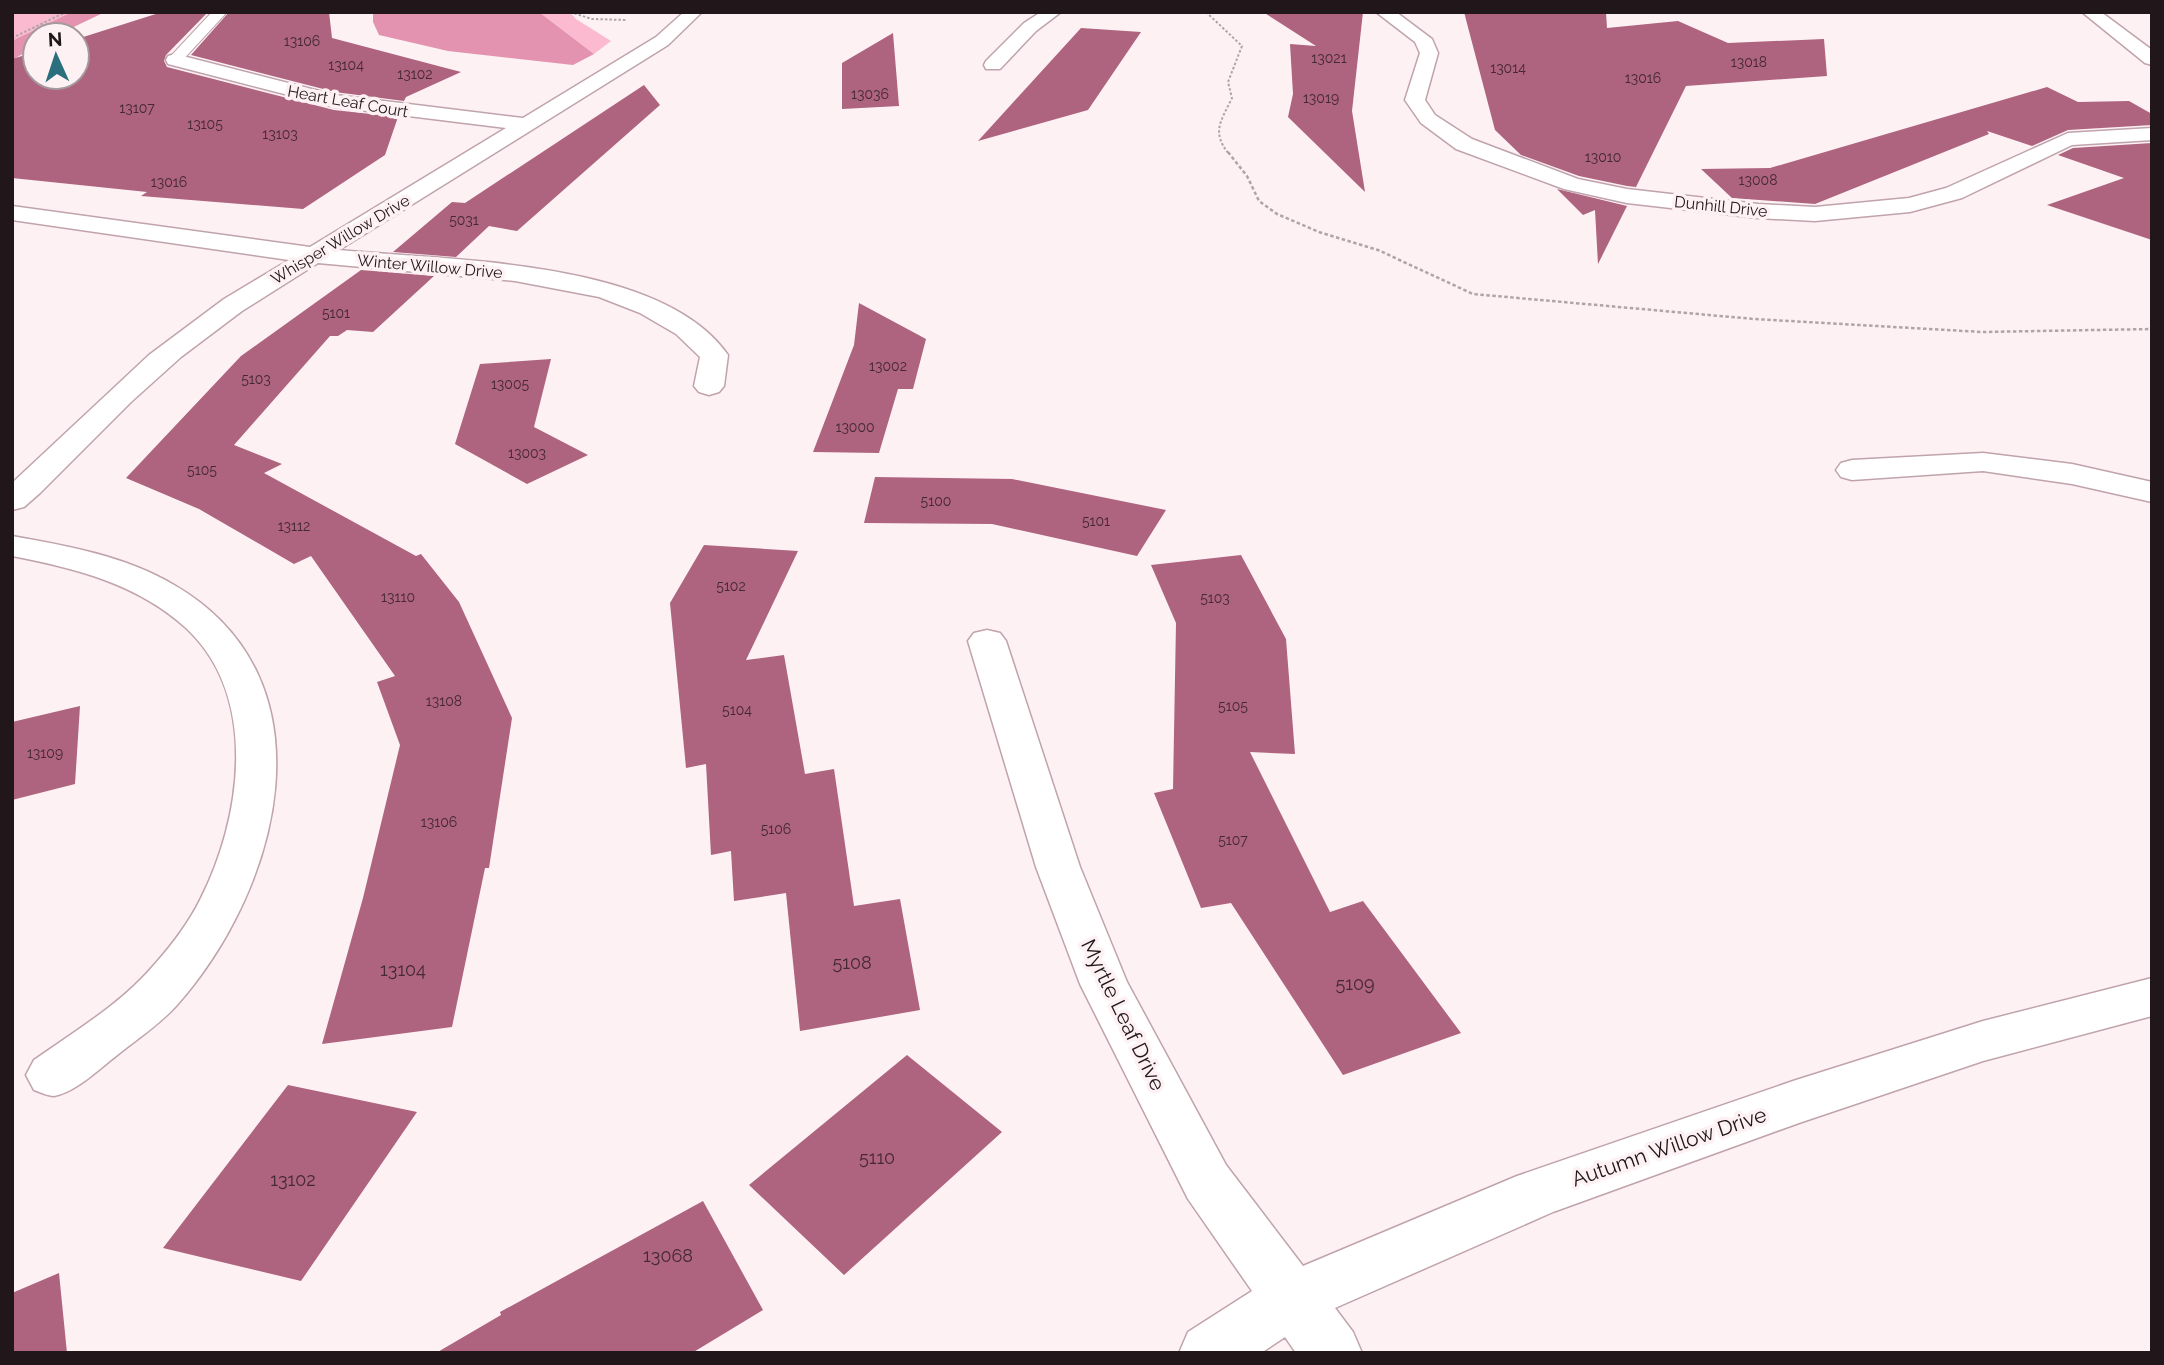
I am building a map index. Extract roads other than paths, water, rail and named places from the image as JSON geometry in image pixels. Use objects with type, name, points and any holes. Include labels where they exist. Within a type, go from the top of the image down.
[{"type":"street","name":"Whisper Willow Drive","points":[[12,500],[36,481],[134,382],[181,342],[233,305],[314,254],[662,41],[694,12]]},
{"type":"street","points":[[993,65],[1030,27],[1053,12]]},
{"type":"street","name":"Dunhill Drive","points":[[1384,12],[1423,39],[1429,53],[1415,100],[1428,119],[1464,144],[1572,184],[1627,196],[1758,211],[1815,214],[1910,205],[1954,193],[2068,139],[2152,134]]},
{"type":"street","points":[[2090,12],[2152,59]]},
{"type":"street","name":"Heart Leaf Court","points":[[175,60],[335,101],[525,124]]},
{"type":"street","name":"Winter Willow Drive","points":[[12,213],[314,254],[503,272],[562,281],[647,306],[687,327],[700,337],[714,355],[709,386]]},
{"type":"street","points":[[1852,470],[1983,462],[2071,474],[2152,492]]},
{"type":"street","points":[[12,546],[50,551],[113,568],[177,602],[206,625],[228,653],[245,684],[257,726],[259,774],[249,833],[224,900],[192,952],[149,1003],[52,1075]]},
{"type":"street","name":"Myrtle Leaf Drive","points":[[987,641],[1058,867],[1104,984],[1207,1182],[1332,1353]]},
{"type":"street","name":"Autumn Willow Drive","points":[[1209,1353],[1291,1299],[1562,1184],[1793,1103],[1970,1045],[2152,997]]},
{"type":"lane","points":[[175,60],[220,12]]}]
